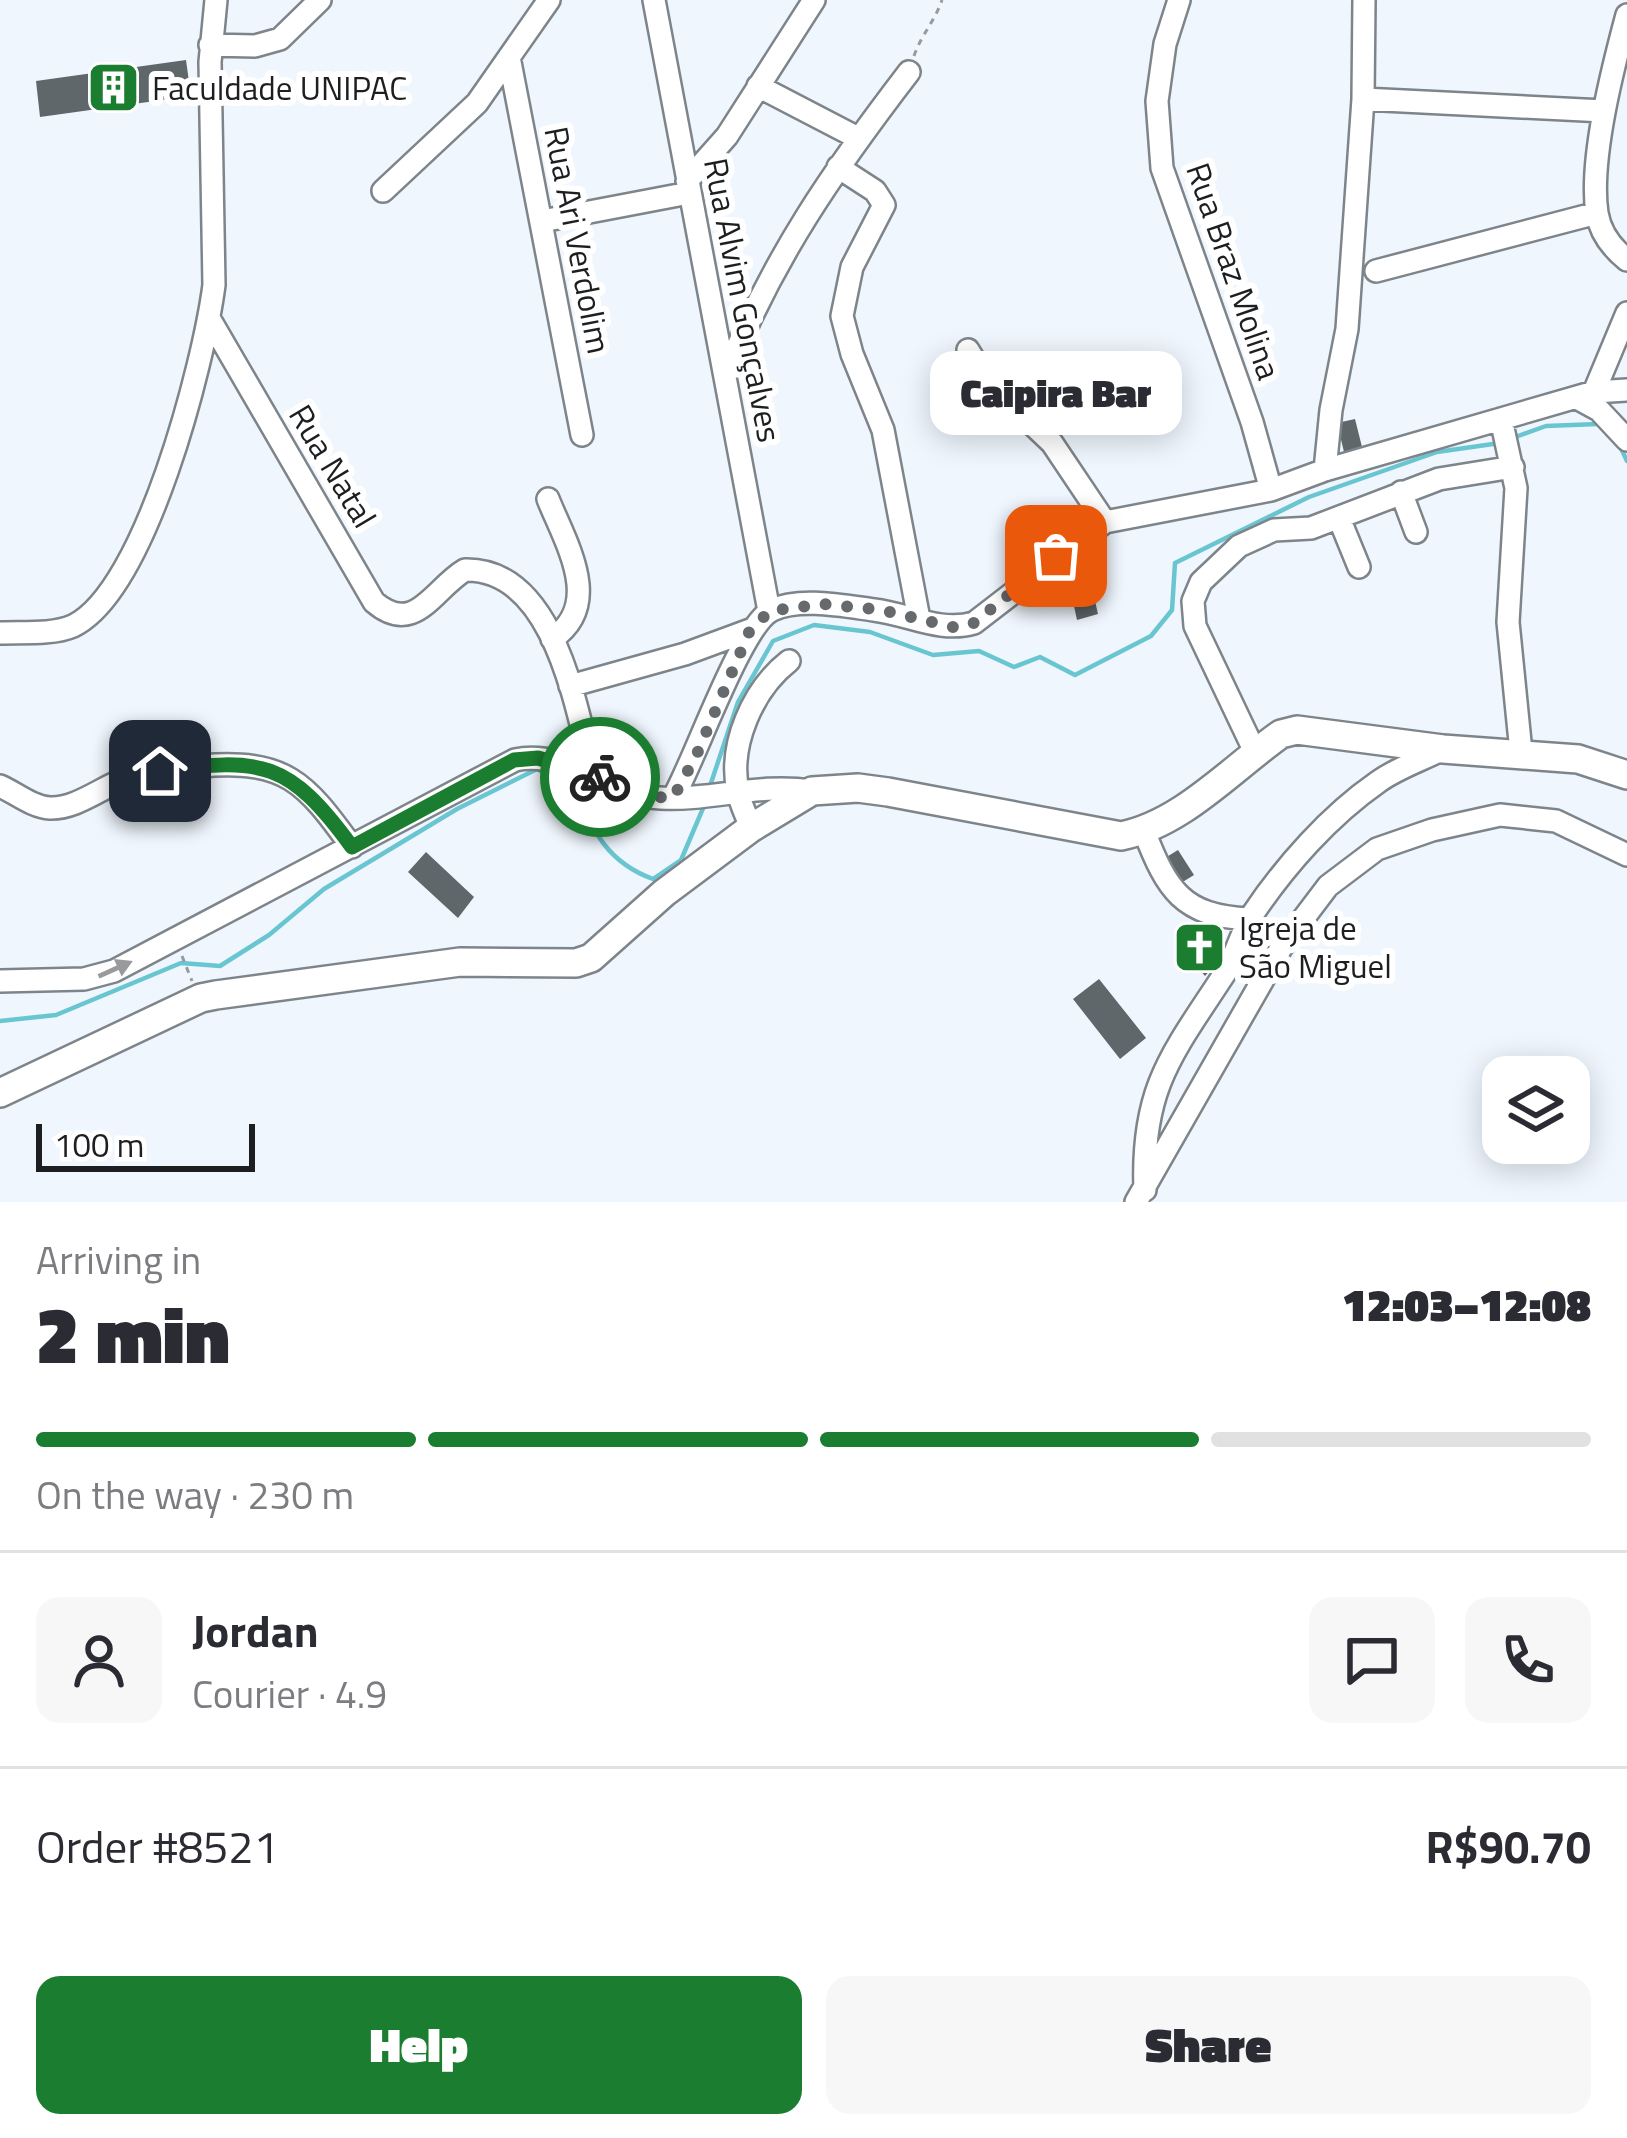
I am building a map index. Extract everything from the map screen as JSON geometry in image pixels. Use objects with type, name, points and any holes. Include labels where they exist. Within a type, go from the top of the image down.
[{"type":"main road","points":[[0,1093],[216,995],[460,962],[560,963],[592,958],[664,893],[812,790],[858,788],[1121,836],[1144,831],[1172,815],[1281,734],[1297,730],[1443,749],[1578,759],[1627,776]]},
{"type":"street","points":[[0,633],[72,626],[104,600],[139,544],[166,471],[209,318],[215,248],[210,45],[216,0]]},
{"type":"street","points":[[210,45],[255,46],[280,39],[320,0]]},
{"type":"street","points":[[383,191],[460,122],[549,0]]},
{"type":"street","name":"Rua Alvim Gonçalves","points":[[654,0],[770,611]]},
{"type":"street","points":[[542,221],[688,187],[814,0]]},
{"type":"street","name":"Rua Braz Molina","points":[[1178,0],[1157,101],[1162,168],[1252,422],[1271,490]]},
{"type":"street","points":[[1325,470],[1347,329],[1363,99],[1364,0]]},
{"type":"street","points":[[1627,15],[1604,111],[1597,213],[1604,234],[1627,260]]},
{"type":"street","name":"Rua Ari Verdolim","points":[[509,58],[582,435]]},
{"type":"street","points":[[725,377],[758,296],[838,167],[909,72]]},
{"type":"street","points":[[758,86],[858,138]]},
{"type":"street","points":[[1363,99],[1604,111]]},
{"type":"street","points":[[838,167],[875,191],[884,205],[852,267],[842,316],[883,430],[919,619]]},
{"type":"street","points":[[1376,271],[1597,213]]},
{"type":"street","points":[[1586,395],[1627,314]]},
{"type":"street","name":"Rua Natal","points":[[209,318],[374,602],[398,615],[412,613],[455,575],[476,569],[514,583],[526,594],[552,639],[570,686],[593,774]]},
{"type":"street","points":[[968,350],[987,381],[1052,443],[1105,522]]},
{"type":"street","points":[[570,686],[685,654],[750,630],[770,611],[824,604],[957,628],[974,623],[1105,522],[1271,490],[1586,395],[1627,390]]},
{"type":"street","points":[[1586,395],[1627,440]]},
{"type":"street","points":[[1503,423],[1516,488],[1508,622],[1521,752]]},
{"type":"street","points":[[1255,752],[1195,626],[1193,601],[1201,581],[1239,546],[1274,530],[1311,527],[1401,492],[1512,463]]},
{"type":"street","points":[[1401,492],[1416,532]]},
{"type":"street","points":[[548,499],[580,587],[575,617],[552,639]]},
{"type":"street","points":[[1339,518],[1359,567]]},
{"type":"street","points":[[679,797],[750,630]]},
{"type":"street","points":[[752,828],[733,790],[741,743],[748,714],[771,675],[789,661]]},
{"type":"street","points":[[1379,781],[1382,742]]},
{"type":"street","points":[[1143,1198],[1143,1149],[1160,1075],[1229,966],[1250,919],[1282,873],[1379,781],[1443,749]]},
{"type":"street","points":[[0,981],[84,979],[114,971],[514,760],[538,758],[644,796],[679,797],[762,787],[812,790]]},
{"type":"street","points":[[0,786],[37,806],[59,807],[128,777],[256,764],[311,794],[352,847]]},
{"type":"street","points":[[1143,1198],[1281,948],[1328,886],[1377,850],[1432,830],[1500,815],[1556,821],[1627,854]]},
{"type":"street","points":[[1144,831],[1172,890],[1192,908],[1250,919]]},
{"type":"path","points":[[909,72],[920,37],[935,19],[942,0]]},
{"type":"path","points":[[181,954],[194,985]]},
{"type":"building","name":"Faculdade UNIPAC","points":[[186,60],[191,96],[40,117],[36,81]]},
{"type":"building","points":[[1355,419],[1362,447],[1344,452],[1337,423]]},
{"type":"building","points":[[1084,553],[1098,614],[1077,620],[1065,564]]},
{"type":"building","points":[[1178,850],[1194,875],[1181,883],[1165,858]]},
{"type":"building","points":[[426,852],[474,897],[458,918],[408,872]]},
{"type":"building","name":"Igreja de São Miguel","points":[[1198,921],[1226,952],[1205,976],[1175,941]]},
{"type":"building","points":[[1099,979],[1146,1038],[1120,1059],[1073,999]]},
{"type":"waterway","points":[[1510,439],[1546,426],[1598,424]]},
{"type":"waterway","points":[[709,789],[738,702],[773,641],[814,625],[870,632],[933,655],[979,651],[1014,667],[1040,657],[1075,675],[1151,636],[1172,610],[1175,563],[1309,497],[1437,452],[1500,443]]},
{"type":"waterway","points":[[1619,444],[1627,461]]},
{"type":"waterway","points":[[0,1021],[56,1015],[181,963],[220,966],[269,935],[324,889],[457,809],[537,769],[577,790],[604,844],[625,864],[653,879],[681,860],[704,806]]},
{"type":"way so far","points":[[600,777],[644,796],[673,798],[750,630],[770,611],[824,604],[882,610],[957,628],[974,623],[1056,556]]},
{"type":"place","name":"Faculdade UNIPAC","points":[[113,88]]},
{"type":"place","name":"Caipira Bar","points":[[1056,556]]},
{"type":"place","name":"Igreja de São Miguel","points":[[1200,947]]},
{"type":"route","points":[[160,771],[236,763],[279,773],[311,794],[352,847],[514,760],[538,758],[600,777]]}]
